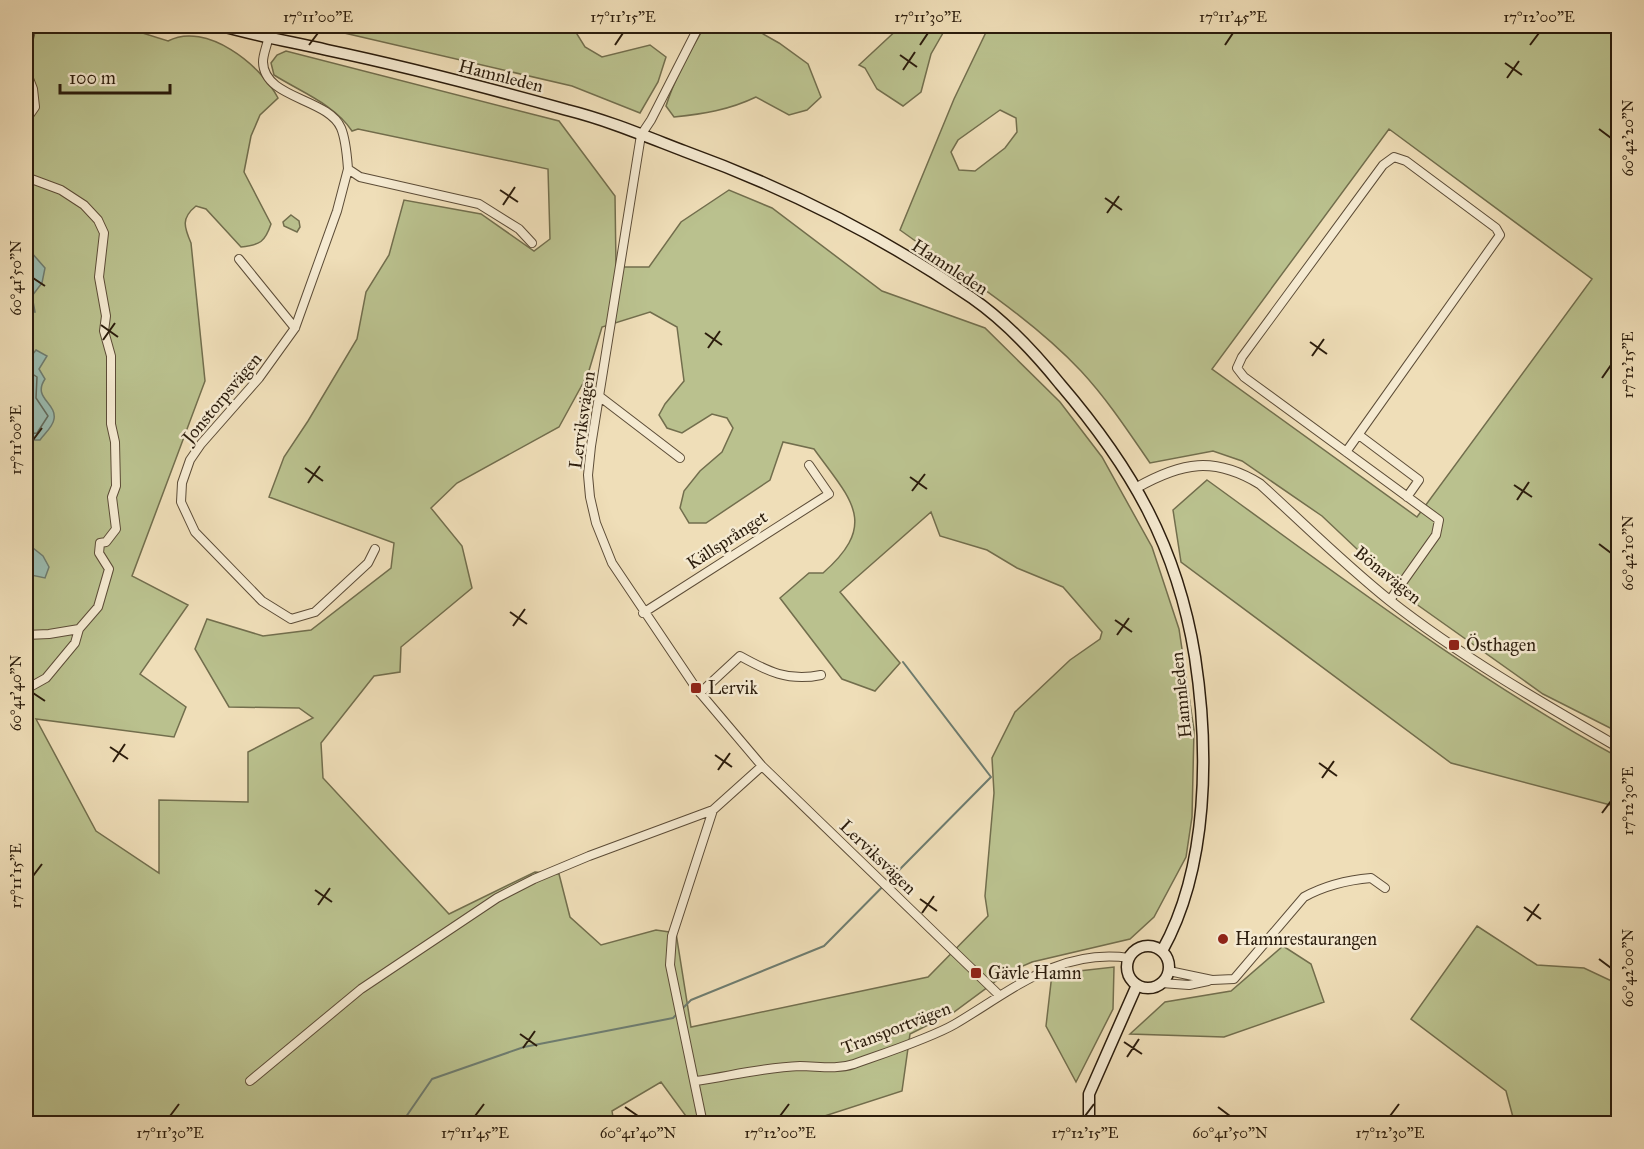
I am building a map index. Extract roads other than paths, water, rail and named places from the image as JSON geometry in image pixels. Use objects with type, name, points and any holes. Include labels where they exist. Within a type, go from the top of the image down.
[{"type":"main road","name":"Hamnleden","points":[[222,26],[268,39],[327,50],[571,110],[742,172],[832,213],[974,300],[1044,365],[1100,430],[1136,488],[1163,540],[1189,624],[1203,735],[1203,780],[1195,850],[1185,901],[1161,951]]},
{"type":"main road","points":[[1143,946],[1161,951],[1168,960],[1169,971],[1161,983],[1149,988],[1137,985],[1127,970],[1129,958],[1143,946]]},
{"type":"main road","points":[[1089,1124],[1089,1094],[1137,985]]},
{"type":"street","points":[[26,51],[32,26]]},
{"type":"street","points":[[641,135],[699,26]]},
{"type":"street","name":"Jonstorpsvägen","points":[[268,39],[263,62],[267,75],[275,84],[300,100],[326,110],[341,127],[348,169],[309,295],[295,328],[259,378],[190,460],[182,483],[181,502],[195,532],[262,601],[276,612],[291,619],[315,612],[368,563],[375,549]]},
{"type":"street","points":[[26,71],[33,89],[34,107],[26,120]]},
{"type":"street","name":"Lerviksvägen","points":[[641,135],[588,475],[596,523],[612,562],[643,613],[700,693],[762,766],[999,994]]},
{"type":"street","points":[[1346,452],[1500,235],[1496,228],[1406,161],[1394,157],[1383,165],[1242,357],[1238,368],[1244,377],[1438,520],[1436,535],[1390,600]]},
{"type":"street","points":[[348,169],[360,177],[479,204],[519,229],[532,243]]},
{"type":"street","points":[[26,177],[61,190],[84,205],[98,220],[104,233],[99,277],[106,316],[104,331],[111,356],[111,424],[115,442],[116,486],[112,497],[116,529],[106,542],[100,543],[99,553],[109,569],[98,607],[80,629],[75,643],[62,661],[46,678],[30,687]]},
{"type":"street","points":[[239,259],[295,328]]},
{"type":"street","points":[[599,396],[680,458]]},
{"type":"street","points":[[1359,435],[1419,480],[1407,497]]},
{"type":"street","name":"Källsprånget","points":[[643,613],[828,494],[809,465]]},
{"type":"street","name":"Bönavägen","points":[[1136,488],[1194,465],[1223,466],[1243,474],[1260,484],[1390,600],[1546,705],[1618,747]]},
{"type":"street","points":[[26,635],[80,629]]},
{"type":"street","points":[[700,693],[740,656],[759,668],[788,678],[806,679],[821,675]]},
{"type":"street","points":[[250,1081],[361,989],[497,898],[534,879],[713,810],[762,766]]},
{"type":"street","points":[[704,1124],[670,965],[672,936],[713,810]]},
{"type":"street","points":[[1161,983],[1189,985],[1212,980],[1234,979],[1304,897],[1353,880],[1371,878],[1385,888]]},
{"type":"street","name":"Transportvägen","points":[[696,1081],[799,1066],[830,1068],[851,1065],[953,1025],[999,994],[1035,975],[1069,962],[1105,954],[1129,958]]},
{"type":"street","points":[[1169,971],[1212,980]]},
{"type":"water","points":[[31,252],[45,268],[42,283],[32,296],[35,312],[26,312],[26,254]]},
{"type":"water","points":[[36,350],[47,356],[39,369],[45,379],[41,391],[54,413],[54,419],[40,440],[26,440],[25,383],[30,367],[28,360]]},
{"type":"water","points":[[26,458],[30,459],[33,521],[26,519]]},
{"type":"water","points":[[33,548],[43,556],[49,567],[45,578],[26,574],[26,551]]},
{"type":"waterway","points":[[681,1010],[691,1000],[824,946],[991,777],[903,662]]},
{"type":"waterway","points":[[401,1124],[432,1079],[524,1047],[673,1018],[677,1014]]},
{"type":"place","name":"Östhagen","points":[[1454,645]]},
{"type":"place","name":"Lervik","points":[[696,688]]},
{"type":"place","name":"Hamnrestaurangen","points":[[1223,939]]},
{"type":"place","name":"Gävle Hamn","points":[[976,973]]}]
